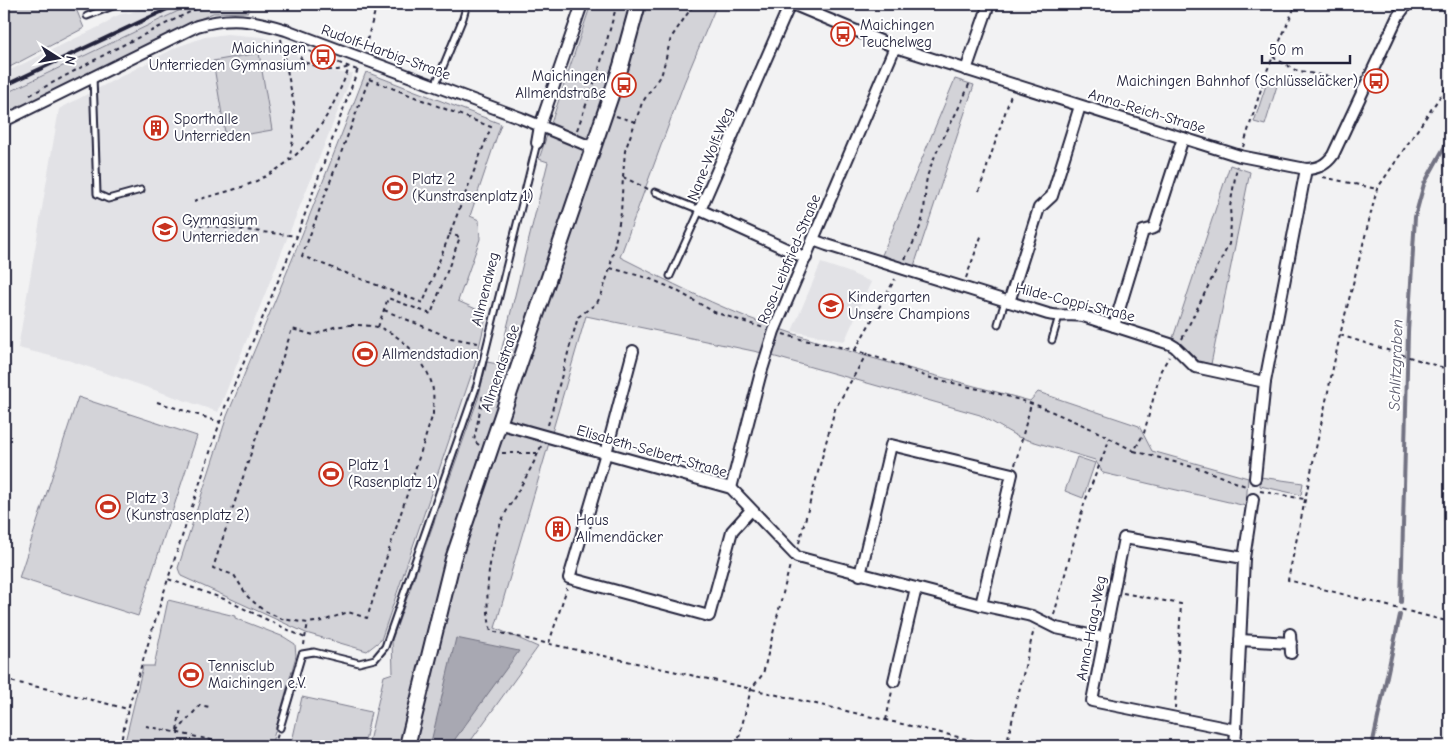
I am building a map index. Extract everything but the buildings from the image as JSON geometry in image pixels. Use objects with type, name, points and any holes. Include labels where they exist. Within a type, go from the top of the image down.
[{"type":"main road","name":"Allmendstraße","points":[[407,746],[453,559],[498,423],[594,148],[621,66],[638,4]]},
{"type":"street","name":"Allmendweg","points":[[537,143],[540,126],[582,4]]},
{"type":"street","name":"Anna-Reich-Straße","points":[[791,4],[895,48],[1240,156],[1306,169]]},
{"type":"street","name":"Nane-Wolf-Weg","points":[[791,4],[700,210],[806,258]]},
{"type":"street","points":[[969,71],[989,4]]},
{"type":"street","points":[[1255,478],[1266,382],[1306,169],[1316,169],[1329,161],[1398,16],[1408,4]]},
{"type":"street","name":"Rudolf-Harbig-Straße","points":[[4,121],[198,26],[214,21],[235,19],[259,22],[436,86],[594,148]]},
{"type":"street","name":"Rosa-Leibfried-Straße","points":[[731,488],[760,376],[774,331],[895,48]]},
{"type":"street","points":[[1007,301],[1039,208],[1052,196],[1080,106]]},
{"type":"street","points":[[1114,326],[1143,231],[1154,228],[1183,138]]},
{"type":"street","name":"Hilde-Coppi-Straße","points":[[813,240],[1059,316],[1073,314],[1162,340],[1175,347],[1195,368],[1266,382]]},
{"type":"street","points":[[633,351],[570,578],[710,616],[732,531],[751,510]]},
{"type":"street","name":"Elisabeth-Selbert-Straße","points":[[498,423],[731,488],[794,555]]},
{"type":"street","points":[[860,575],[891,445],[1012,474],[981,605]]},
{"type":"street","points":[[1235,746],[1244,558],[1252,499]]},
{"type":"street","name":"Anna-Haag-Weg","points":[[1236,730],[1092,701],[1124,538],[1244,558]]},
{"type":"street","points":[[794,555],[860,575],[1036,618],[1056,628],[1104,638]]},
{"type":"street","points":[[894,681],[916,588]]},
{"type":"street","points":[[1240,640],[1291,643]]},
{"type":"lane","points":[[87,16],[118,4]]},
{"type":"lane","points":[[436,86],[467,4]]},
{"type":"lane","points":[[93,76],[97,194],[108,199],[141,190]]},
{"type":"lane","name":"Allmendweg","points":[[302,654],[314,652],[358,663],[375,659],[386,647],[476,385],[537,143]]},
{"type":"lane","points":[[655,192],[700,210],[670,276]]},
{"type":"lane","points":[[998,324],[1007,301]]},
{"type":"lane","points":[[1052,340],[1059,316]]},
{"type":"lane","points":[[280,728],[302,654]]},
{"type":"path","points":[[30,95],[115,49],[206,4]]},
{"type":"path","points":[[120,746],[128,709],[168,579],[220,422],[297,236],[358,70],[358,58],[377,4]]},
{"type":"path","points":[[573,140],[599,69],[617,4]]},
{"type":"path","points":[[694,4],[671,38],[662,73],[642,103],[625,151],[621,213],[610,268],[602,293],[597,303],[578,317],[538,453],[502,520],[490,563],[487,602],[492,631],[997,746]]},
{"type":"path","points":[[1134,451],[1144,433],[1161,370],[1175,347],[1181,341],[1229,244],[1230,207],[1240,156],[1258,96],[1296,4]]},
{"type":"path","points":[[281,39],[294,104],[293,140],[289,161]]},
{"type":"path","points":[[350,67],[328,70],[304,62],[290,44],[358,70]]},
{"type":"path","points":[[1273,57],[1295,70],[1339,79],[1364,90]]},
{"type":"path","points":[[194,201],[260,180],[289,161],[318,132],[337,99],[350,67],[358,58]]},
{"type":"path","points":[[855,350],[915,240],[923,216],[927,176],[940,142],[962,105],[969,71]]},
{"type":"path","points":[[369,80],[491,127],[450,234],[423,303],[302,256],[369,80]]},
{"type":"path","points":[[1450,82],[1377,189],[1340,335],[1288,580],[1450,622]]},
{"type":"path","points":[[979,191],[1014,86]]},
{"type":"path","points":[[1306,169],[1330,179],[1377,189]]},
{"type":"path","points":[[623,177],[655,192]]},
{"type":"path","points":[[192,224],[297,236]]},
{"type":"path","points":[[378,327],[388,298],[431,314],[460,237],[450,234]]},
{"type":"path","points":[[963,287],[982,234]]},
{"type":"path","points":[[610,268],[648,278],[674,289],[714,312],[750,325],[804,340],[855,350],[927,377],[1000,394],[1031,404],[1092,429],[1134,451],[1204,470],[1254,490],[1304,499]]},
{"type":"path","points":[[384,310],[451,338],[487,344]]},
{"type":"path","points":[[350,325],[378,327],[406,343],[418,357],[434,389],[433,414],[367,618],[348,612],[323,621],[308,623],[282,619],[263,610],[248,597],[234,575],[213,568],[292,329],[314,335],[334,327],[350,325]]},
{"type":"path","points":[[1340,335],[1450,370]]},
{"type":"path","points":[[737,746],[751,689],[762,674],[835,409],[867,354]]},
{"type":"path","points":[[157,402],[220,422]]},
{"type":"path","points":[[1012,474],[1031,404]]},
{"type":"path","points":[[1051,626],[1084,504],[1110,438]]},
{"type":"path","points":[[509,454],[538,453]]},
{"type":"path","points":[[549,644],[570,578]]},
{"type":"path","points":[[168,579],[224,600],[305,638]]},
{"type":"path","points":[[1113,591],[1181,604],[1174,718]]},
{"type":"path","points":[[1006,746],[1036,618]]},
{"type":"path","points":[[302,654],[308,623]]},
{"type":"path","points":[[4,680],[128,709]]},
{"type":"path","points":[[886,720],[894,681]]},
{"type":"path","points":[[177,732],[200,705],[209,707]]},
{"type":"path","points":[[177,732],[182,708]]},
{"type":"path","points":[[146,726],[211,740],[217,743],[216,746]]},
{"type":"path","points":[[274,746],[280,728]]},
{"type":"path","points":[[209,746],[211,740]]},
{"type":"shaded area","points":[[4,4],[74,4],[84,28],[4,70]]},
{"type":"shaded area","points":[[149,4],[193,4],[4,93],[4,73],[107,23],[112,18],[130,13]]},
{"type":"shaded area","points":[[193,4],[250,4],[248,12],[213,13],[180,28],[4,117],[4,94]]},
{"type":"shaded area","points":[[591,4],[717,4],[684,83],[620,257],[730,310],[800,336],[1030,401],[1038,392],[1139,426],[1152,451],[1248,478],[1246,506],[1103,473],[1095,460],[1018,437],[980,415],[758,352],[586,316],[495,628],[538,647],[467,746],[368,746],[384,676],[393,673],[392,640],[478,399],[487,362],[498,364],[548,162],[539,159]]},
{"type":"shaded area","name":"Gymnasium Unterrieden","points":[[227,34],[263,37],[280,42],[292,48],[301,62],[341,73],[353,73],[218,412],[71,361],[18,348],[59,109],[177,47],[205,37]]},
{"type":"shaded area","points":[[259,53],[272,130],[226,138],[213,61]]},
{"type":"shaded area","name":"Allmendstadion","points":[[366,72],[501,124],[470,216],[479,220],[480,239],[458,301],[487,314],[475,364],[381,640],[367,651],[306,633],[181,576],[178,568],[227,416],[294,255]]},
{"type":"shaded area","points":[[1269,76],[1279,79],[1265,125],[1254,122]]},
{"type":"shaded area","points":[[955,79],[974,85],[914,266],[882,255]]},
{"type":"shaded area","points":[[1230,165],[1250,172],[1211,364],[1199,361],[1173,338]]},
{"type":"shaded area","name":"Kindergarten Unsere Champions","points":[[821,263],[871,282],[843,341],[792,331]]},
{"type":"shaded area","name":"Platz 3 (Kunstrasenplatz 2)","points":[[78,397],[197,436],[138,616],[19,578]]},
{"type":"shaded area","points":[[1077,457],[1095,463],[1083,498],[1065,491]]},
{"type":"shaded area","points":[[1260,477],[1303,483],[1301,495],[1260,486]]},
{"type":"shaded area","name":"Tennisclub Maichingen e.V.","points":[[168,600],[235,616],[235,618],[284,637],[295,644],[296,656],[271,746],[124,746],[143,666],[154,666]]},
{"type":"shaded area","points":[[456,638],[519,651],[450,746],[430,746]]},
{"type":"shaded area","points":[[302,697],[371,712],[364,746],[291,746]]},
{"type":"waterway","name":"Schlitzgraben","points":[[1401,602],[1408,332],[1415,217],[1424,184],[1450,137]]},
{"type":"waterway","name":"Schlitzgraben","points":[[1372,746],[1400,615]]},
{"type":"railway","points":[[4,86],[178,4]]},
{"type":"place","name":"Maichingen Teuchelweg","points":[[843,34]]},
{"type":"place","name":"Maichingen Unterrieden Gymnasium","points":[[323,57]]},
{"type":"place","name":"Maichingen Bahnhof (Schlüsseläcker)","points":[[1376,81]]},
{"type":"place","name":"Maichingen Allmendstraße","points":[[624,85]]},
{"type":"place","name":"Sporthalle Unterrieden","points":[[156,128]]},
{"type":"place","name":"Platz 2 (Kunstrasenplatz 1)","points":[[395,188]]},
{"type":"place","name":"Gymnasium Unterrieden","points":[[165,229]]},
{"type":"place","name":"Kindergarten Unsere Champions","points":[[831,306]]},
{"type":"place","name":"Allmendstadion","points":[[365,354]]},
{"type":"place","name":"Platz 1 (Rasenplatz 1)","points":[[331,474]]},
{"type":"place","name":"Platz 3 (Kunstrasenplatz 2)","points":[[108,507]]},
{"type":"place","name":"Haus Allmendäcker","points":[[558,529]]},
{"type":"place","name":"Tennisclub Maichingen e.V.","points":[[191,675]]}]
